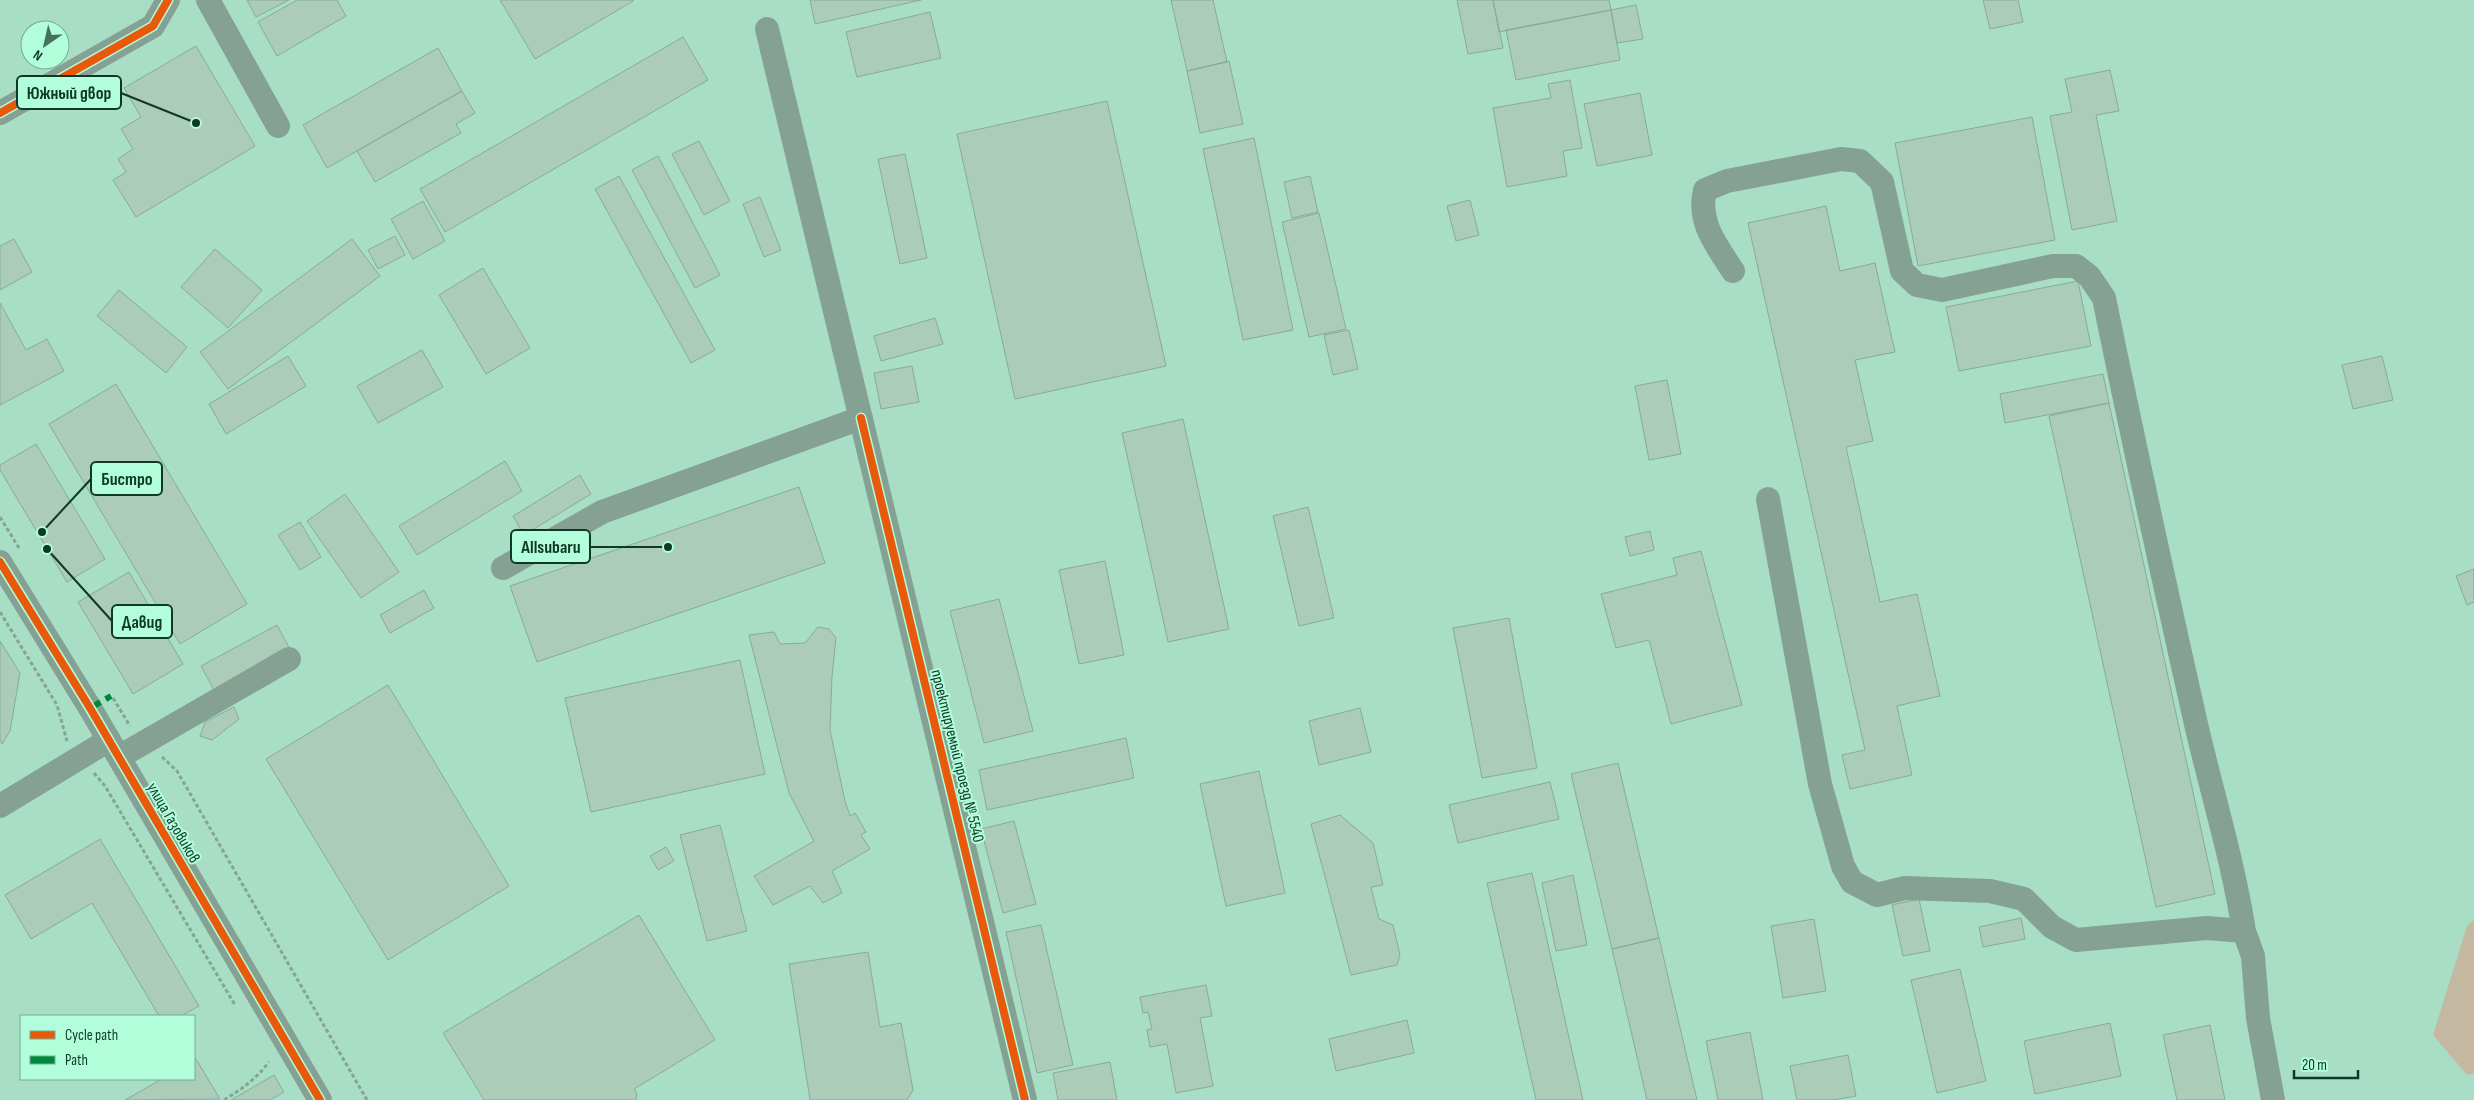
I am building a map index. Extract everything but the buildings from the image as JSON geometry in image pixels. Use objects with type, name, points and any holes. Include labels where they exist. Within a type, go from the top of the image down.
[{"type":"street","points":[[0,114],[152,26],[168,0]]},
{"type":"street","points":[[208,0],[278,126]]},
{"type":"street","name":"проектируемый проезд № 5540","points":[[768,28],[1025,1100]]},
{"type":"street","points":[[1733,271],[1709,233],[1701,205],[1705,190],[1727,181],[1841,159],[1860,161],[1882,182],[1902,271],[1917,285],[1942,290],[2053,266],[2076,266],[2089,276],[2104,298],[2141,483],[2208,777],[2240,905],[2244,931],[2254,956],[2258,1018],[2273,1100]]},
{"type":"street","points":[[502,568],[602,512],[861,418]]},
{"type":"street","points":[[1768,499],[1820,784],[1843,866],[1852,882],[1877,895],[1904,888],[1990,891],[2024,900],[2052,927],[2076,940],[2207,928],[2244,931]]},
{"type":"street","name":"улица Газовиков","points":[[0,562],[114,749],[320,1100]]},
{"type":"street","points":[[0,806],[81,757],[145,741],[289,659]]},
{"type":"path","points":[[0,517],[20,549]]},
{"type":"path","points":[[0,612],[57,706],[65,729]]},
{"type":"path","points":[[111,696],[129,725],[177,772],[367,1100]]},
{"type":"path","points":[[81,757],[105,786],[240,1012]]},
{"type":"path","points":[[264,1053],[274,1069]]},
{"type":"path","points":[[224,1100],[246,1087],[269,1062]]},
{"type":"shaded area","points":[[2474,920],[2474,1073],[2467,1075],[2433,1035],[2467,926]]},
{"type":"marked path","points":[[90,708],[111,696]]},
{"type":"cycle path","points":[[0,113],[153,26],[168,0]]},
{"type":"cycle path","points":[[861,418],[1025,1100]]},
{"type":"cycle path","points":[[0,562],[90,708],[320,1100]]},
{"type":"place","name":"Южный двор","points":[[196,123]]},
{"type":"place","name":"Бистро","points":[[42,532]]},
{"type":"place","name":"Allsubaru","points":[[668,547]]},
{"type":"place","name":"Давид","points":[[47,549]]}]
